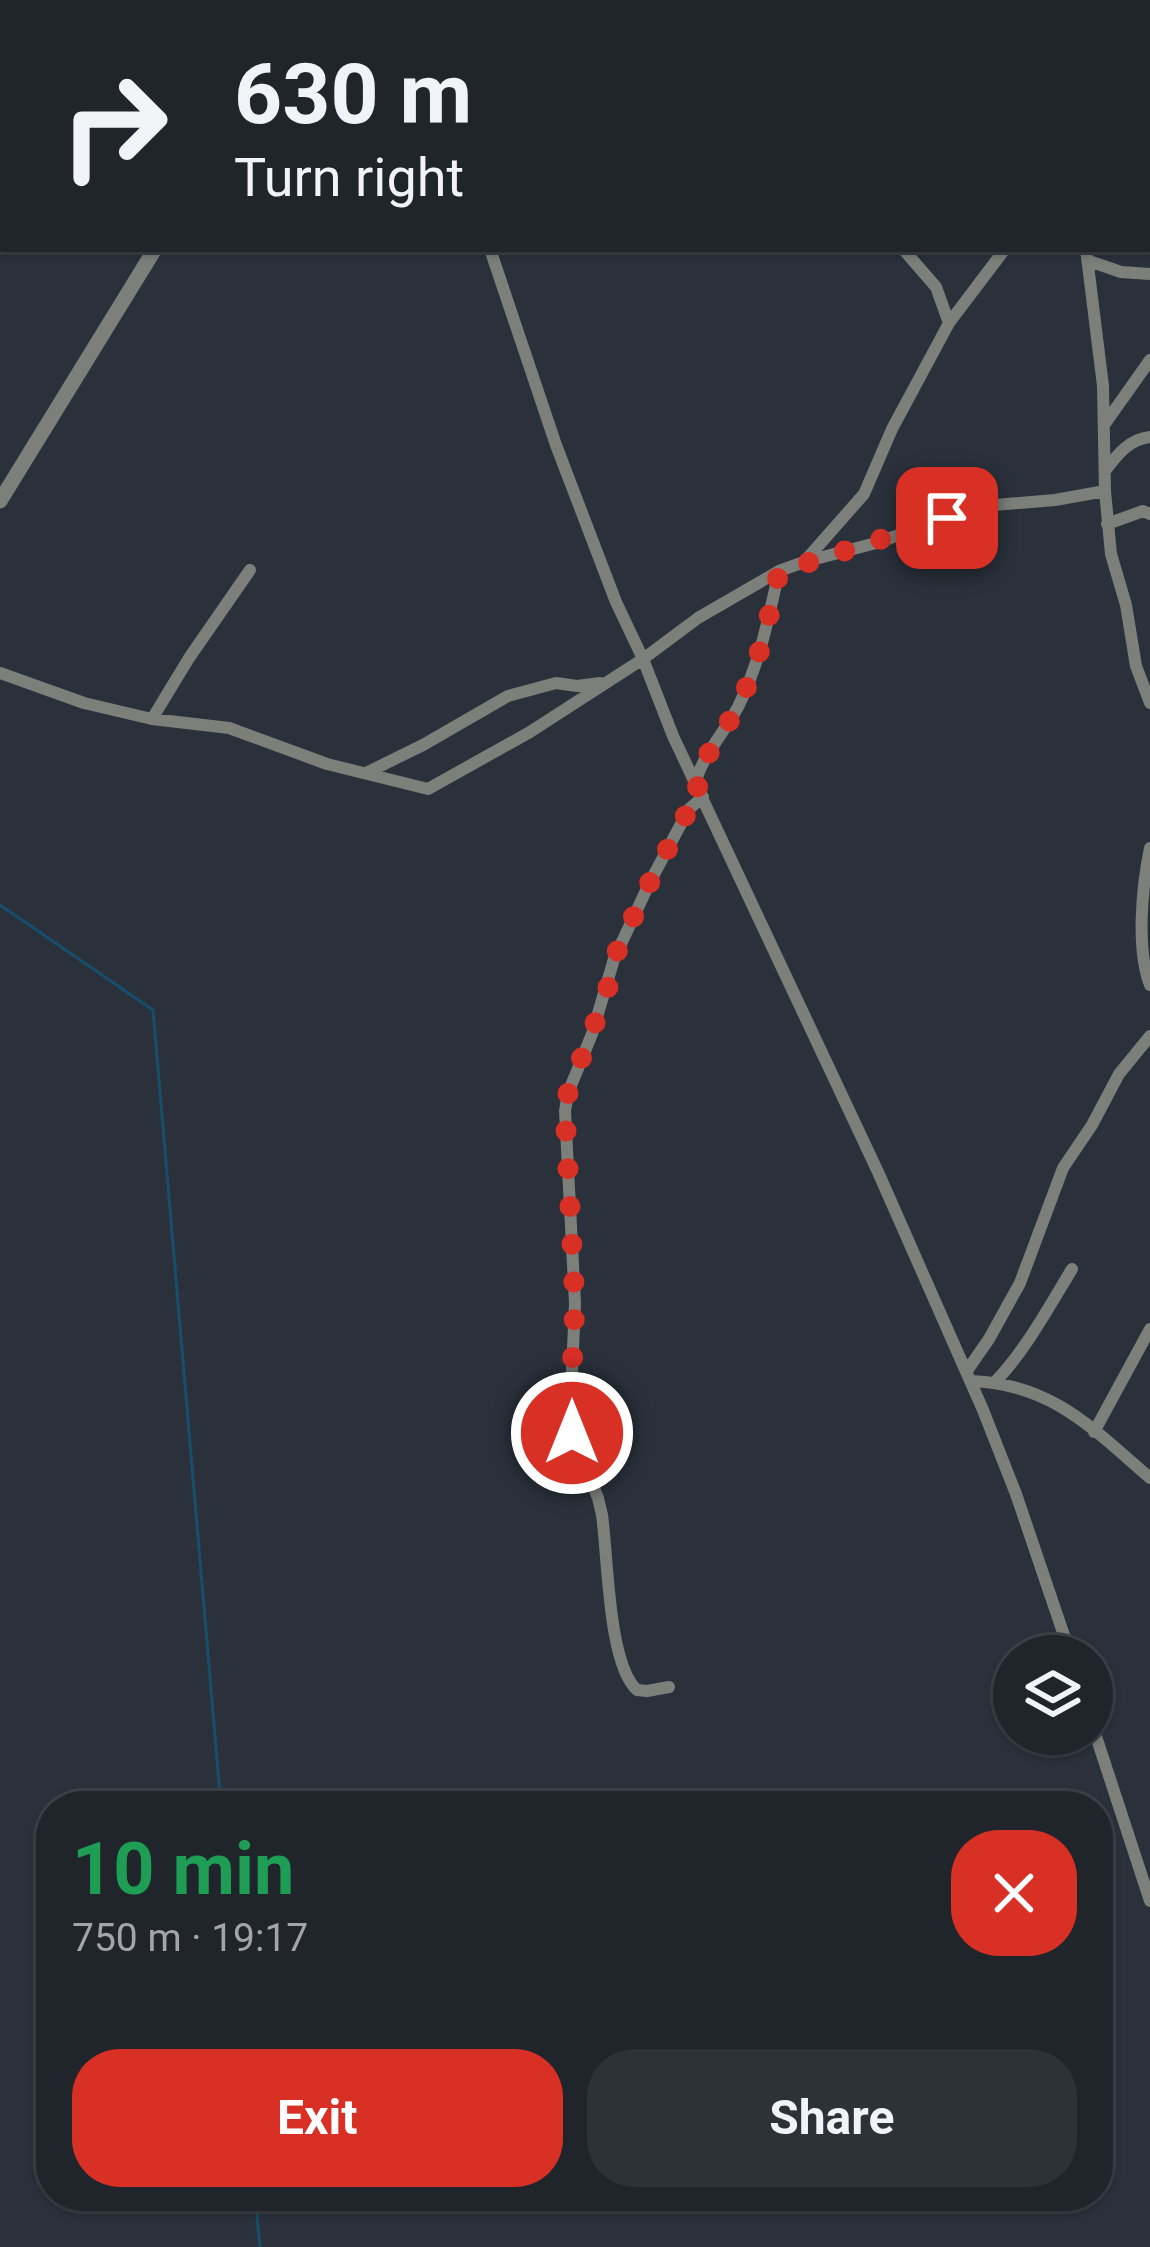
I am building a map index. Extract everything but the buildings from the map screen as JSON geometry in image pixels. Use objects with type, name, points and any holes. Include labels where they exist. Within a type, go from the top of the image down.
[{"type":"street","points":[[0,501],[153,252]]},
{"type":"street","points":[[491,252],[616,602],[968,1377],[1016,1494],[1064,1635]]},
{"type":"street","points":[[906,252],[935,287],[949,322]]},
{"type":"street","points":[[804,562],[864,494],[900,412],[949,322],[1003,252]]},
{"type":"street","points":[[1088,255],[1121,272],[1150,274]]},
{"type":"street","points":[[1088,255],[1103,386],[1111,554],[1136,666],[1150,703]]},
{"type":"street","points":[[1103,426],[1150,360]]},
{"type":"street","points":[[1105,472],[1118,453],[1150,437]]},
{"type":"street","points":[[0,673],[84,703],[152,719],[229,728],[327,764],[428,789],[530,732],[644,659],[698,618],[779,572],[982,506],[1105,491]]},
{"type":"street","points":[[1107,524],[1143,511],[1150,514]]},
{"type":"street","points":[[152,719],[250,570]]},
{"type":"street","points":[[695,782],[752,677],[779,572]]},
{"type":"street","points":[[365,773],[508,696],[556,683],[606,683]]},
{"type":"street","points":[[669,1687],[637,1690],[624,1673],[612,1622],[602,1515],[572,1433],[575,1303],[565,1111],[607,992],[614,958],[689,809],[703,797]]},
{"type":"street","points":[[1150,848],[1143,914],[1143,965],[1150,985]]},
{"type":"street","points":[[968,1377],[1019,1283],[1063,1168],[1119,1074],[1150,1036]]},
{"type":"street","points":[[994,1383],[1039,1324],[1072,1268]]},
{"type":"street","points":[[1094,1432],[1150,1329]]},
{"type":"street","points":[[968,1377],[1034,1391],[1049,1399],[1150,1478]]},
{"type":"street","points":[[1102,1755],[1150,1900]]},
{"type":"waterway","points":[[0,905],[153,1010],[220,1791]]},
{"type":"waterway","points":[[256,2211],[260,2247]]},
{"type":"route","points":[[572,1433],[575,1303],[565,1111],[607,992],[614,958],[689,809],[703,797],[695,782],[701,764],[752,677],[779,572],[947,518]]}]
